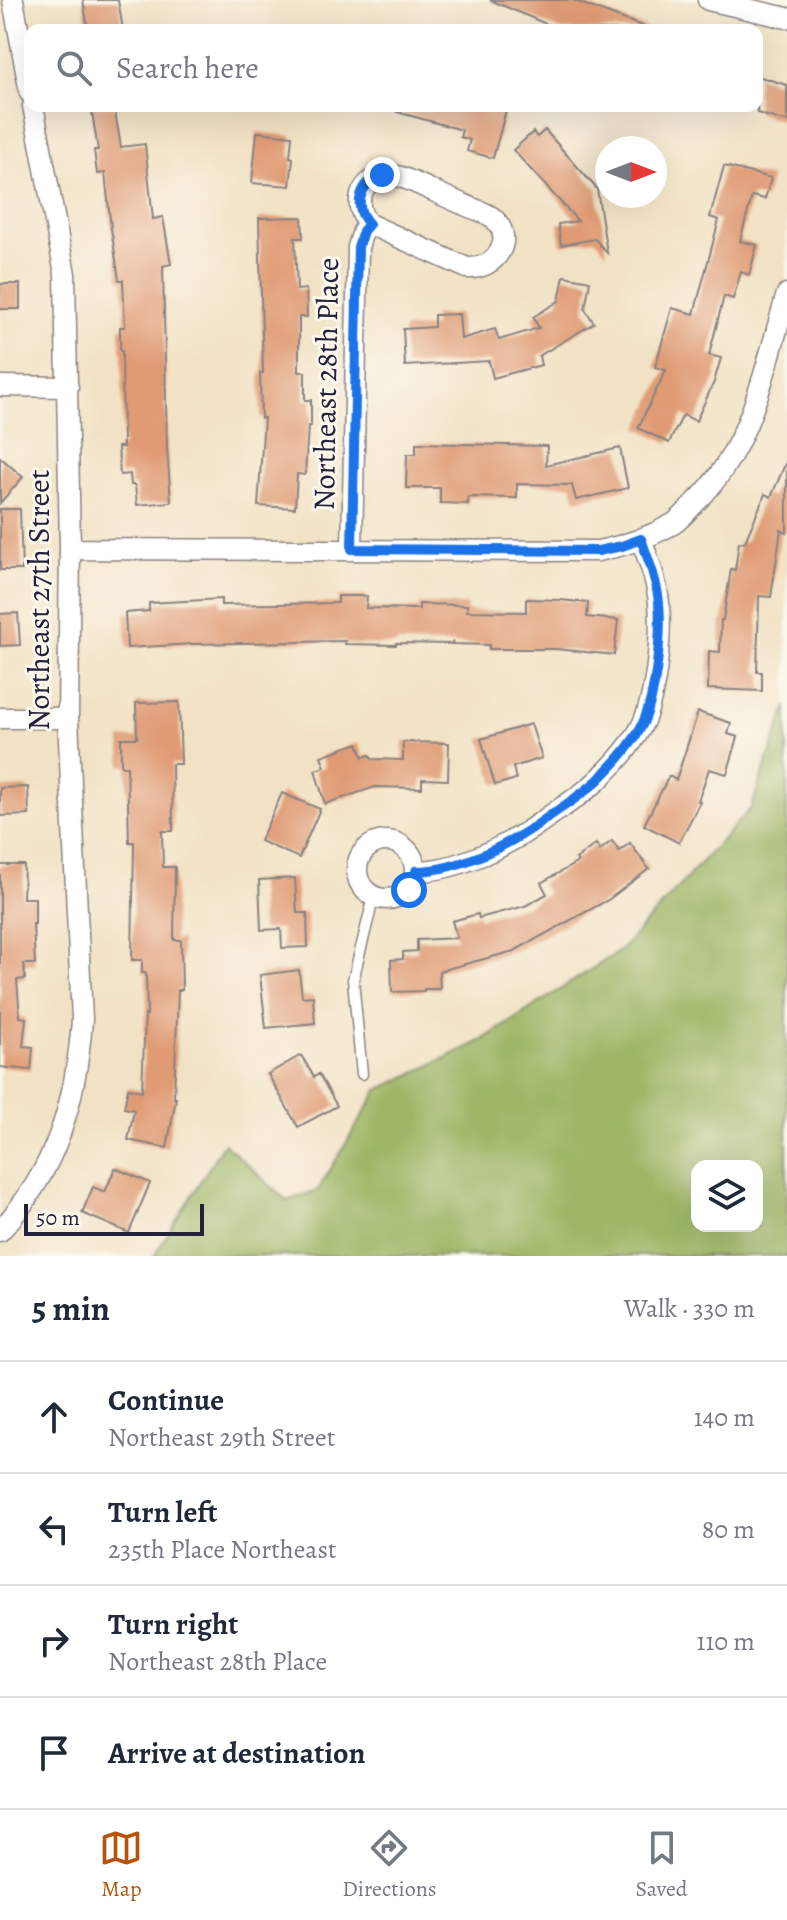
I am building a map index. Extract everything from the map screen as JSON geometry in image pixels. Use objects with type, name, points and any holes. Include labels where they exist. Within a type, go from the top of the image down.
[{"type":"street","points":[[13,0],[24,60]]},
{"type":"street","points":[[708,0],[787,18]]},
{"type":"street","name":"Northeast 27th Street","points":[[0,1231],[40,1179],[56,1145],[72,1097],[82,1020],[68,718],[70,549],[65,274],[34,112]]},
{"type":"street","name":"Northeast 28th Place","points":[[391,175],[493,217],[502,234],[503,244],[494,260],[486,266],[467,268],[369,224],[361,212],[359,202],[362,192],[373,179],[391,175]]},
{"type":"street","name":"Northeast 28th Place","points":[[352,549],[358,247],[369,224]]},
{"type":"street","points":[[70,549],[598,551],[622,546],[675,523],[714,485],[748,424],[787,294]]},
{"type":"street","points":[[0,386],[68,387]]},
{"type":"street","points":[[416,871],[451,865],[491,851],[523,835],[600,779],[625,751],[643,724],[654,688],[658,640],[659,603],[641,539]]},
{"type":"street","points":[[0,718],[68,718]]},
{"type":"street","points":[[385,841],[403,846],[410,853],[416,871],[409,890],[392,900],[372,897],[359,883],[357,873],[357,864],[367,847],[385,841]]},
{"type":"lane","points":[[362,1074],[353,980],[372,897]]},
{"type":"green space","points":[[787,706],[787,1256],[154,1256],[224,1143],[287,1201],[318,1190],[378,1090],[479,1042],[621,950],[751,808]]},
{"type":"building","points":[[83,0],[118,0],[122,24],[87,24]]},
{"type":"building","points":[[490,0],[572,0],[636,24],[546,24]]},
{"type":"building","points":[[763,78],[787,85],[787,122],[757,113],[763,112]]},
{"type":"building","points":[[92,112],[115,112],[121,147],[145,144],[153,219],[163,217],[171,264],[163,266],[171,502],[137,505],[135,485],[131,485],[130,474],[120,475],[118,447],[123,447],[120,327],[125,327],[123,280],[119,280],[105,173],[97,174],[94,150],[98,150]]},
{"type":"building","points":[[397,112],[505,112],[493,158],[467,151],[470,140],[460,137],[462,130]]},
{"type":"building","points":[[545,130],[595,187],[595,208],[600,208],[607,253],[595,239],[561,245],[558,224],[578,221],[513,150],[533,132],[537,137]]},
{"type":"building","points":[[257,132],[292,136],[290,186],[252,183]]},
{"type":"building","points":[[724,166],[771,178],[765,199],[752,196],[740,241],[757,245],[749,275],[741,272],[733,299],[724,296],[709,355],[721,358],[714,382],[696,421],[683,415],[669,443],[638,428],[666,370],[655,367],[672,308],[694,314],[719,220],[710,217]]},
{"type":"building","points":[[302,217],[303,238],[295,238],[297,290],[306,289],[307,317],[299,317],[299,372],[305,372],[305,400],[311,400],[305,475],[297,474],[295,508],[258,506],[264,418],[261,418],[260,373],[263,373],[259,218]]},
{"type":"building","points":[[564,276],[590,281],[585,309],[594,323],[539,356],[541,365],[493,378],[489,361],[405,366],[403,329],[434,327],[434,315],[459,314],[461,339],[495,329],[499,340],[539,328],[533,317],[559,301]]},
{"type":"building","points":[[0,284],[20,284],[20,309],[0,309]]},
{"type":"building","points":[[416,443],[547,446],[546,465],[620,448],[628,488],[576,500],[572,485],[517,484],[517,498],[468,497],[468,504],[440,503],[440,488],[406,488],[407,454],[416,454]]},
{"type":"building","points":[[0,457],[23,477],[0,503]]},
{"type":"building","points":[[787,460],[787,533],[781,530],[771,597],[759,596],[757,672],[762,672],[762,691],[708,689],[709,651],[720,652],[721,620],[739,542],[745,542],[765,494],[771,497]]},
{"type":"building","points":[[0,509],[20,509],[22,570],[0,570]]},
{"type":"building","points":[[338,596],[367,596],[366,608],[419,609],[419,604],[467,605],[467,611],[526,612],[526,599],[588,603],[587,617],[618,620],[614,655],[556,649],[489,649],[489,645],[453,644],[452,641],[452,644],[345,644],[345,641],[127,648],[125,613],[149,611],[149,603],[221,599],[221,605],[338,603]]},
{"type":"building","points":[[18,613],[20,645],[0,646],[0,614]]},
{"type":"building","points":[[179,702],[181,764],[172,764],[173,831],[162,831],[163,867],[175,867],[174,940],[181,940],[182,990],[178,990],[176,1098],[167,1148],[128,1140],[134,1110],[124,1108],[128,1088],[142,1091],[147,1015],[146,973],[142,973],[142,960],[132,960],[134,842],[129,842],[127,766],[121,766],[121,738],[137,738],[136,703]]},
{"type":"building","points":[[698,712],[731,723],[728,734],[738,737],[727,774],[709,769],[700,802],[679,843],[644,825],[669,776],[676,780]]},
{"type":"building","points":[[531,724],[542,758],[513,767],[516,779],[495,785],[481,739]]},
{"type":"building","points":[[403,742],[449,743],[448,780],[422,779],[422,788],[375,787],[325,804],[315,770],[325,767],[321,756],[358,743],[363,757],[370,755],[372,759],[403,760]]},
{"type":"building","points":[[28,787],[29,815],[0,816],[0,788]]},
{"type":"building","points":[[282,793],[320,809],[299,858],[260,841]]},
{"type":"building","points":[[612,841],[619,851],[630,843],[649,869],[608,900],[514,951],[439,971],[440,989],[392,992],[391,960],[403,959],[403,952],[417,951],[417,940],[457,938],[452,921],[478,914],[479,918],[525,906],[547,894],[541,883],[578,862],[576,859],[596,844],[600,850]]},
{"type":"building","points":[[0,865],[24,865],[23,898],[35,898],[35,964],[24,964],[25,979],[17,980],[20,1017],[26,1018],[23,1046],[33,1047],[31,1070],[0,1067]]},
{"type":"building","points":[[295,878],[297,913],[307,913],[308,947],[282,948],[281,929],[261,930],[259,880]]},
{"type":"building","points":[[299,970],[302,997],[313,996],[315,1023],[266,1028],[260,975]]},
{"type":"building","points":[[301,1055],[314,1077],[319,1074],[337,1106],[298,1127],[268,1074]]},
{"type":"building","points":[[115,1168],[150,1183],[129,1233],[82,1213],[93,1187],[105,1192]]},
{"type":"route","points":[[382,175],[366,185],[359,202],[369,224],[358,247],[352,549],[598,551],[641,539],[659,603],[654,688],[643,724],[625,751],[600,779],[523,835],[491,851],[451,865],[416,871],[409,890]]}]
